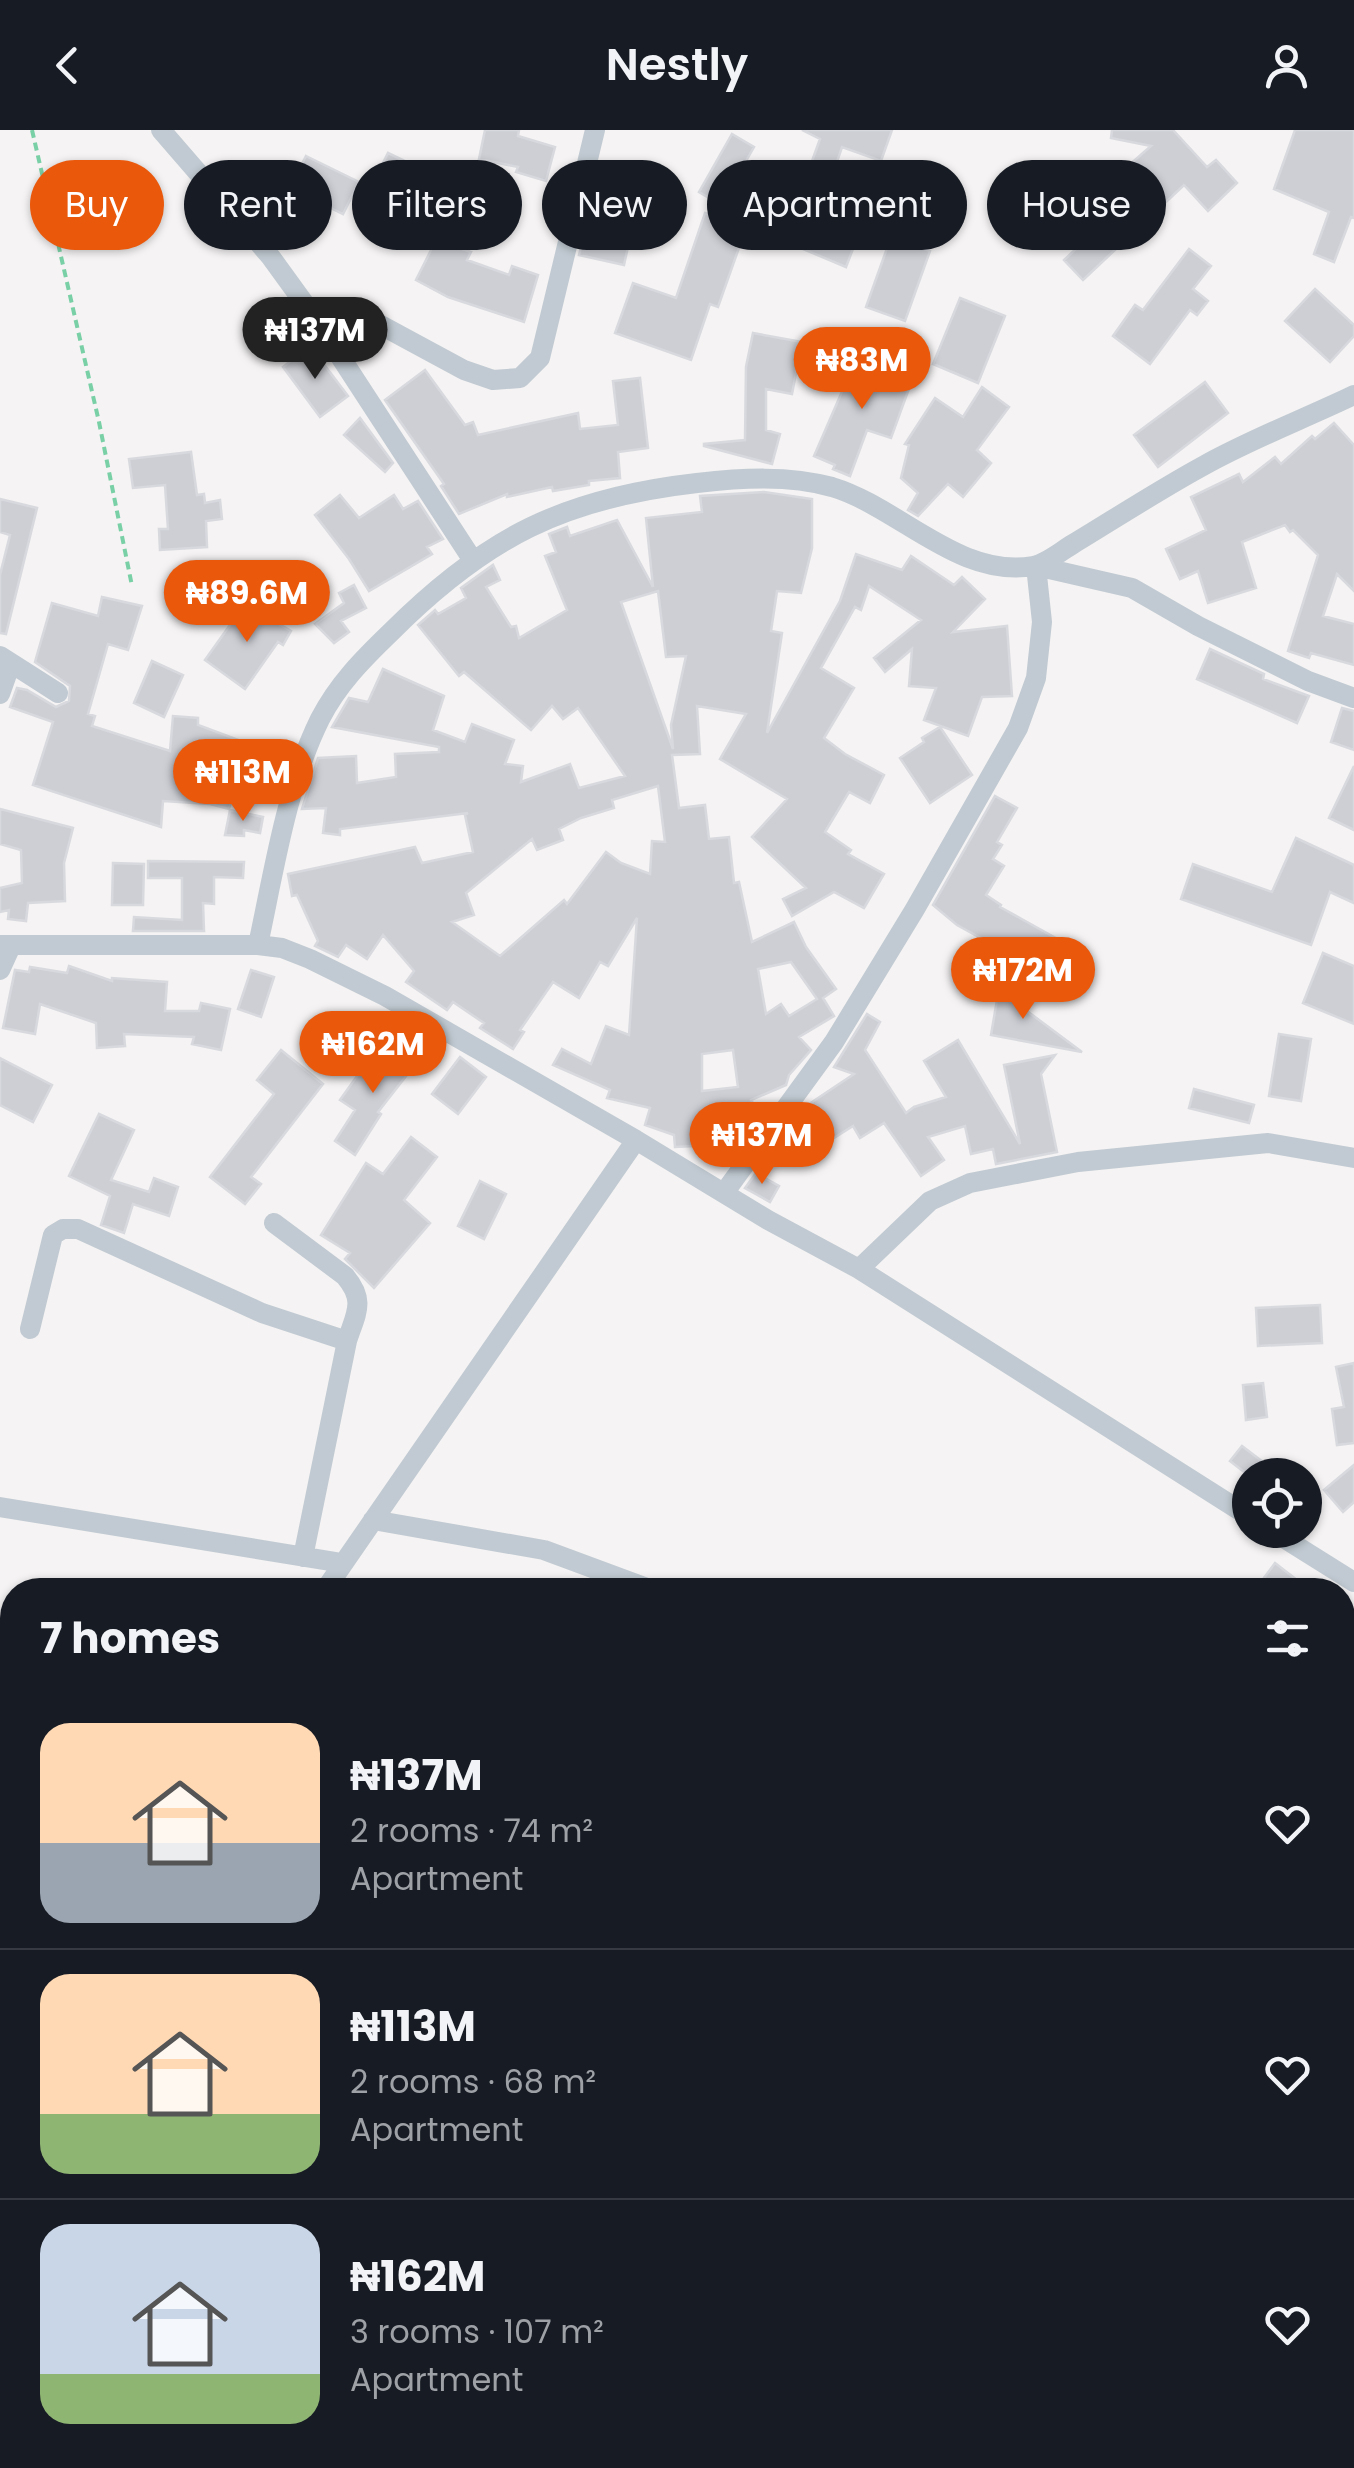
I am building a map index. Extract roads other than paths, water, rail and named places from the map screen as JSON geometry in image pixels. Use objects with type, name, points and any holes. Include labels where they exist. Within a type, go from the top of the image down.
[{"type":"street","points":[[160,130],[270,256],[316,318],[472,559]]},
{"type":"street","points":[[316,318],[364,316],[464,370],[493,380],[520,378],[540,358],[595,130]]},
{"type":"street","points":[[1036,566],[1206,464],[1354,395]]},
{"type":"street","points":[[258,945],[302,761],[346,676],[472,559],[538,522],[621,494],[727,479],[793,479],[833,488],[867,502],[970,559],[1036,566],[1132,588],[1308,681],[1354,698]]},
{"type":"street","points":[[724,1193],[834,1042],[1018,728],[1036,678],[1042,622],[1036,566]]},
{"type":"street","points":[[0,694],[6,659],[58,692]]},
{"type":"street","points":[[0,970],[5,946],[258,945],[282,948],[310,959],[385,996],[860,1269],[1232,1506]]},
{"type":"street","points":[[333,1578],[636,1140]]},
{"type":"street","points":[[860,1269],[930,1200],[970,1183],[1078,1162],[1268,1143],[1354,1158]]},
{"type":"street","points":[[274,1222],[346,1276],[360,1300],[347,1341],[303,1557]]},
{"type":"street","points":[[30,1329],[53,1235],[62,1228],[78,1229],[262,1313],[347,1341]]},
{"type":"street","points":[[0,1507],[342,1564]]},
{"type":"street","points":[[373,1520],[544,1550],[620,1578]]},
{"type":"street","points":[[1295,1548],[1336,1578]]}]
